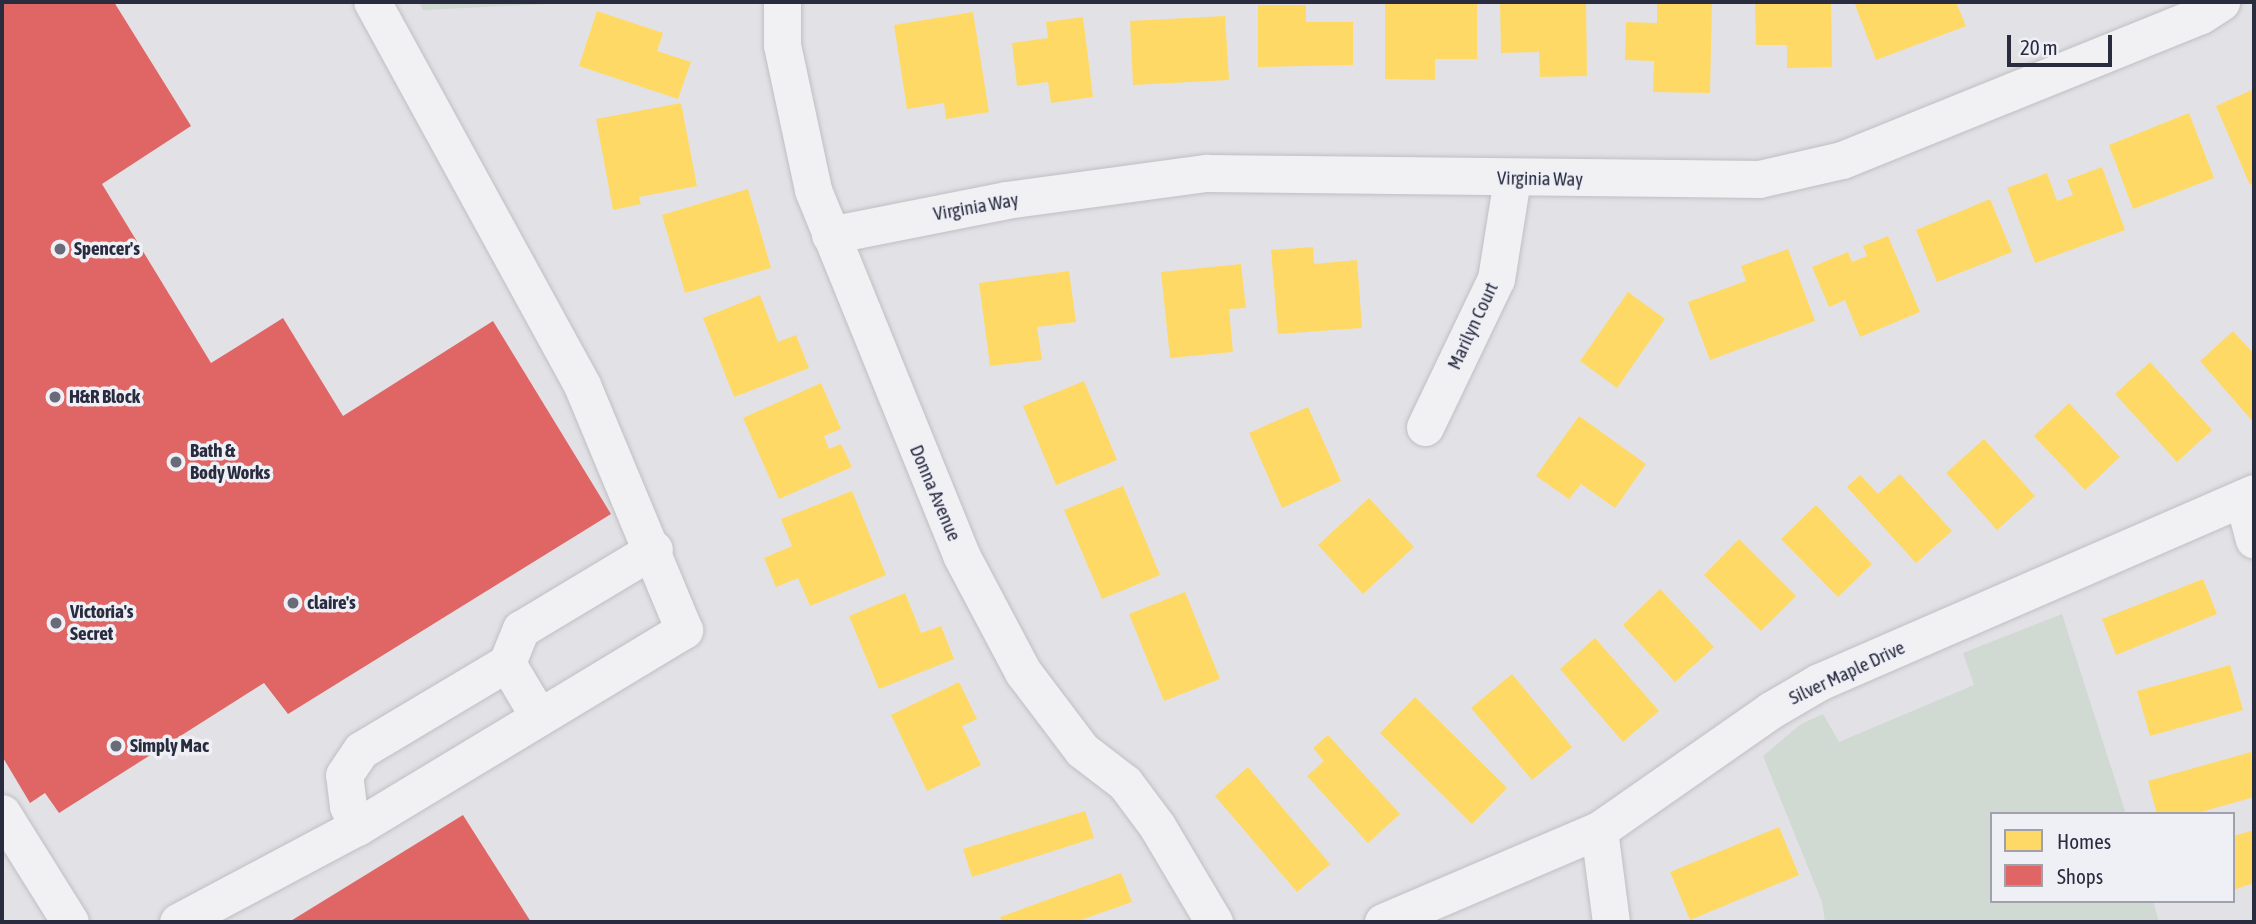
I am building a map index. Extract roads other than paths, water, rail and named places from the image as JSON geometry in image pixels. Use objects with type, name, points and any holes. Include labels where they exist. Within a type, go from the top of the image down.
[{"type":"street","points":[[178,922],[357,827],[684,631],[654,549],[582,386],[372,2]]},
{"type":"street","name":"Donna Avenue","points":[[782,2],[782,45],[796,125],[830,235],[961,555],[1002,636],[1082,751],[1125,783],[1157,826],[1214,922]]},
{"type":"street","name":"Virginia Way","points":[[830,235],[1006,201],[1206,173],[1512,179],[1759,179],[1842,160],[2188,20],[2221,2]]},
{"type":"street","name":"Marilyn Court","points":[[1425,427],[1496,279],[1512,179]]},
{"type":"street","points":[[2249,496],[2254,540]]},
{"type":"street","name":"Silver Maple Drive","points":[[1383,922],[1599,830],[1770,710],[1819,682],[2249,496]]},
{"type":"street","points":[[357,827],[348,806],[344,775],[361,750],[507,663],[521,629],[654,549]]},
{"type":"street","points":[[507,663],[539,718]]},
{"type":"street","points":[[2,813],[70,922]]},
{"type":"street","points":[[1599,830],[1611,922]]},
{"type":"place","name":"Spencer's","points":[[60,249]]},
{"type":"place","name":"H&R Block","points":[[55,397]]},
{"type":"place","name":"Bath & Body Works","points":[[176,462]]},
{"type":"place","name":"claire's","points":[[293,603]]},
{"type":"place","name":"Victoria's Secret","points":[[56,623]]},
{"type":"place","name":"Simply Mac","points":[[116,746]]}]
